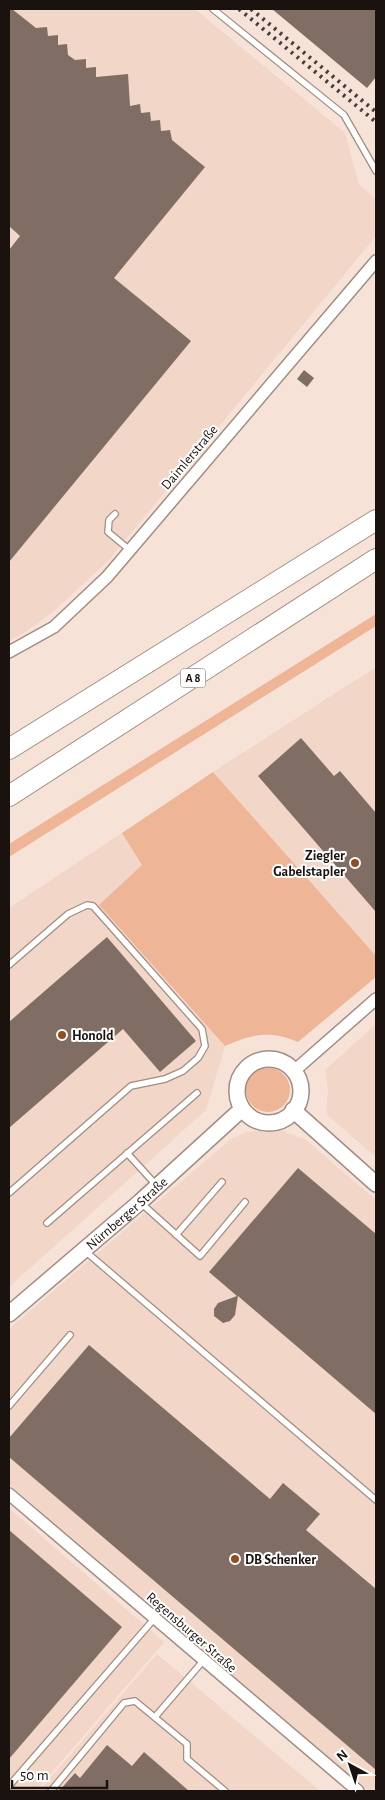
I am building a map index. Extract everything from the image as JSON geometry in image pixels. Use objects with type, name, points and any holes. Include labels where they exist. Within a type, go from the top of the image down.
[{"type":"highway","points":[[9,749],[376,520]]},
{"type":"highway","name":"A 8","points":[[9,796],[376,559]]},
{"type":"street","name":"Daimlerstraße","points":[[9,652],[54,627],[80,604],[131,551],[264,391],[376,261]]},
{"type":"street","points":[[294,1071],[376,999]]},
{"type":"street","points":[[264,1059],[275,1060],[285,1064],[294,1071],[300,1088],[300,1098],[293,1110],[282,1120],[271,1122],[250,1117],[242,1109],[238,1099],[237,1088],[245,1069],[254,1062],[264,1059]]},
{"type":"street","name":"Nürnberger Straße","points":[[9,1314],[140,1202],[242,1109]]},
{"type":"street","points":[[293,1110],[376,1184]]},
{"type":"street","name":"Regensburger Straße","points":[[9,1494],[351,1789]]},
{"type":"lane","points":[[213,9],[344,115],[376,171]]},
{"type":"lane","points":[[114,514],[109,520],[108,532],[131,551]]},
{"type":"lane","points":[[9,965],[68,914],[87,905],[93,906],[202,1029],[205,1046],[198,1058],[183,1072],[165,1079],[131,1086],[9,1193]]},
{"type":"lane","points":[[47,1223],[197,1093]]},
{"type":"lane","points":[[128,1153],[157,1186]]},
{"type":"lane","points":[[176,1235],[222,1182]]},
{"type":"lane","points":[[140,1202],[200,1256],[245,1202]]},
{"type":"lane","points":[[84,1249],[376,1500]]},
{"type":"lane","points":[[9,1406],[70,1335]]},
{"type":"lane","points":[[9,1786],[154,1619]]},
{"type":"lane","points":[[154,1717],[202,1661]]},
{"type":"lane","points":[[51,1791],[124,1703],[135,1701],[187,1744],[187,1759],[225,1791]]},
{"type":"shaded area","points":[[9,9],[195,9],[345,133],[359,185],[376,199],[376,236],[109,560],[54,611],[27,631],[9,641]]},
{"type":"shaded area","points":[[376,614],[376,626],[9,857],[9,844]]},
{"type":"shaded area","points":[[376,667],[376,956],[213,772]]},
{"type":"shaded area","points":[[213,772],[376,956],[376,977],[298,1042],[279,1036],[261,1035],[225,1046],[99,905],[142,865],[122,833]]},
{"type":"shaded area","points":[[122,833],[143,865],[99,905],[225,1046],[206,1110],[9,1287],[9,908]]},
{"type":"shaded area","points":[[376,1024],[376,1157],[326,1114],[328,1092],[325,1070]]},
{"type":"shaded area","points":[[268,1068],[280,1072],[286,1078],[290,1090],[286,1102],[280,1108],[268,1112],[256,1108],[250,1102],[246,1090],[250,1078],[256,1072]]},
{"type":"shaded area","points":[[264,1130],[283,1131],[306,1140],[376,1200],[376,1791],[369,1791],[9,1484],[9,1329],[231,1139],[247,1132]]},
{"type":"shaded area","points":[[9,1508],[164,1642],[36,1791],[9,1791]]},
{"type":"shaded area","points":[[157,1654],[320,1791],[39,1791]]},
{"type":"building","points":[[9,9],[12,9],[36,28],[47,27],[48,36],[58,35],[58,45],[67,44],[68,55],[75,60],[86,59],[86,68],[96,67],[96,77],[128,74],[130,106],[140,104],[141,113],[150,112],[151,121],[160,120],[161,131],[170,130],[172,140],[205,167],[114,278],[191,341],[9,562],[9,250],[20,236],[9,226]]},
{"type":"building","points":[[272,9],[376,9],[376,77],[367,88]]},
{"type":"building","points":[[304,370],[314,378],[307,387],[297,379]]},
{"type":"building","name":"Ziegler Gabelstapler","points":[[301,738],[334,776],[340,771],[376,813],[376,912],[258,776]]},
{"type":"building","name":"Honold","points":[[107,937],[196,1041],[160,1072],[123,1029],[9,1128],[9,1022]]},
{"type":"building","points":[[298,1168],[376,1234],[376,1414],[238,1296],[235,1315],[230,1321],[223,1323],[214,1316],[214,1309],[218,1303],[237,1296],[209,1272]]},
{"type":"building","name":"DB Schenker","points":[[89,1345],[270,1499],[283,1483],[320,1514],[306,1530],[376,1589],[376,1770],[9,1457],[9,1438]]},
{"type":"building","points":[[9,1530],[122,1627],[9,1759]]},
{"type":"building","points":[[107,1745],[132,1766],[144,1752],[189,1791],[59,1791],[75,1773],[80,1778]]},
{"type":"railway","points":[[239,9],[376,122]]},
{"type":"railway","points":[[251,9],[376,112]]},
{"type":"place","name":"Ziegler Gabelstapler","points":[[355,863]]},
{"type":"place","name":"Honold","points":[[62,1035]]},
{"type":"place","name":"DB Schenker","points":[[235,1559]]}]
